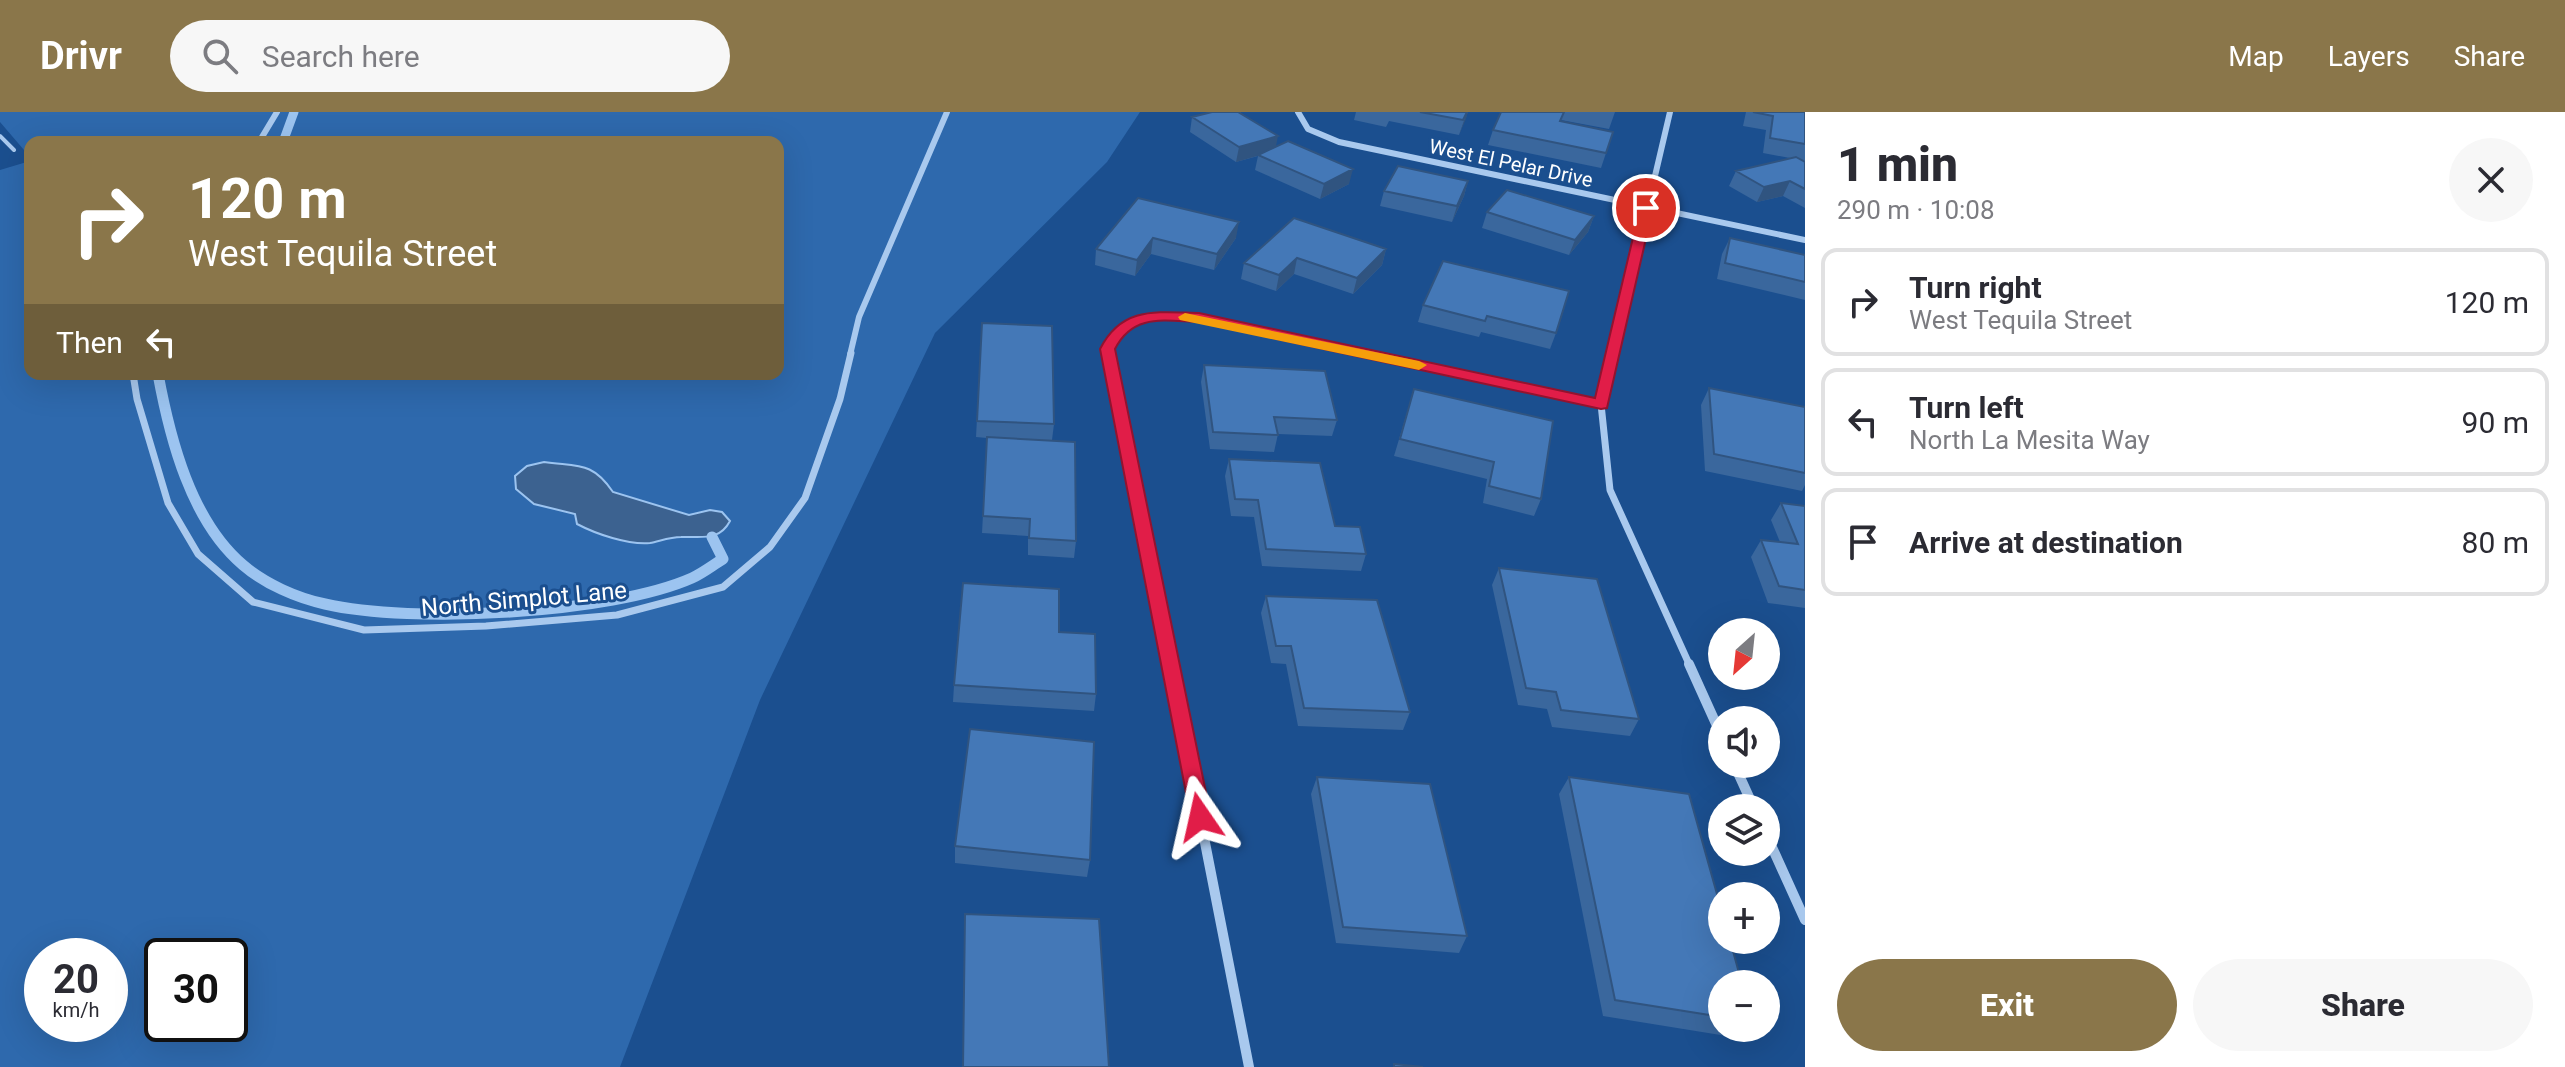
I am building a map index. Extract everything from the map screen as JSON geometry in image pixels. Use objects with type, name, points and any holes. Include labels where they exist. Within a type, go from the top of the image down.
[{"type":"street","points":[[263,136],[277,112]]},
{"type":"street","name":"North Simplot Lane","points":[[134,380],[168,503],[198,554],[253,602],[364,630],[379,630],[486,626],[617,615],[723,587],[770,547],[805,498],[840,399],[859,317],[947,112]]},
{"type":"street","name":"West El Pelar Drive","points":[[1298,112],[1299,120],[1307,128],[1339,142],[1805,240]]},
{"type":"street","points":[[1670,112],[1601,404],[1610,490],[1708,706]]},
{"type":"street","points":[[1249,1067],[1108,349],[1115,334],[1132,321],[1160,317],[1199,318],[1601,404]]},
{"type":"street","points":[[1780,865],[1805,920]]},
{"type":"lane","points":[[0,136],[14,150]]},
{"type":"shaded area","points":[[0,112],[1140,112],[1107,162],[935,333],[760,700],[620,1067],[0,1067],[0,170],[24,163],[24,380],[784,380],[784,136],[24,136],[24,150],[0,122]]},
{"type":"shaded area","points":[[544,462],[591,470],[613,492],[689,515],[710,510],[722,512],[730,521],[715,535],[650,543],[622,541],[603,535],[577,524],[575,514],[534,504],[516,489],[515,476],[527,466]]},
{"type":"building","points":[[1212,112],[1238,112],[1278,136],[1239,147],[1192,117]]},
{"type":"building","points":[[1420,112],[1467,112],[1463,120]]},
{"type":"building","points":[[1501,112],[1564,112],[1560,121],[1613,132],[1606,153],[1493,130]]},
{"type":"building","points":[[1753,112],[1805,112],[1805,144],[1770,138],[1773,116]]},
{"type":"building","points":[[1288,141],[1353,169],[1324,184],[1258,155]]},
{"type":"building","points":[[1796,157],[1805,162],[1805,189],[1790,181],[1764,187],[1736,171]]},
{"type":"building","points":[[1398,166],[1468,181],[1457,206],[1384,191]]},
{"type":"building","points":[[1507,190],[1594,216],[1575,240],[1487,212]]},
{"type":"building","points":[[1138,198],[1239,222],[1217,254],[1153,238],[1137,260],[1096,249]]},
{"type":"building","points":[[1294,218],[1386,249],[1357,278],[1297,258],[1279,275],[1244,263]]},
{"type":"building","points":[[1730,238],[1805,255],[1805,282],[1725,263]]},
{"type":"building","points":[[1443,261],[1569,291],[1556,333],[1487,316],[1485,321],[1423,305]]},
{"type":"building","points":[[982,323],[1052,326],[1054,424],[977,421]]},
{"type":"building","points":[[1204,365],[1325,371],[1337,420],[1274,417],[1278,435],[1213,432]]},
{"type":"building","points":[[1709,388],[1805,407],[1805,473],[1714,454]]},
{"type":"building","points":[[1414,389],[1553,421],[1541,499],[1489,486],[1494,462],[1400,439]]},
{"type":"building","points":[[987,437],[1075,442],[1076,541],[1029,538],[1030,519],[983,516]]},
{"type":"building","points":[[1229,459],[1320,463],[1335,526],[1360,527],[1366,554],[1266,549],[1258,500],[1235,499]]},
{"type":"building","points":[[1781,503],[1805,506],[1805,590],[1779,586],[1761,540],[1798,544]]},
{"type":"building","points":[[1499,568],[1597,579],[1639,719],[1561,710],[1556,692],[1526,688]]},
{"type":"building","points":[[963,583],[1059,589],[1059,632],[1095,634],[1096,694],[954,685]]},
{"type":"building","points":[[1266,596],[1377,600],[1410,712],[1304,708],[1291,646],[1276,646]]},
{"type":"building","points":[[970,729],[1094,742],[1090,860],[955,846]]},
{"type":"building","points":[[1317,777],[1430,784],[1467,936],[1343,927]]},
{"type":"building","points":[[1569,777],[1689,794],[1714,882],[1708,882],[1708,954],[1734,954],[1738,970],[1708,970],[1708,1015],[1615,1000]]},
{"type":"building","points":[[965,914],[1099,919],[1109,1067],[963,1067]]},
{"type":"building","points":[[1394,1064],[1423,1067],[1394,1067]]},
{"type":"waterway","points":[[285,136],[294,112]]},
{"type":"waterway","points":[[159,380],[176,451],[209,526],[225,547],[252,572],[282,589],[314,601],[362,610],[458,614],[510,612],[613,600],[692,578],[723,559],[712,537]]},
{"type":"slow traffic","points":[[1185,317],[1419,365]]},
{"type":"route","points":[[1200,817],[1108,349],[1115,334],[1132,321],[1160,317],[1199,318],[1601,404],[1646,208]]}]
